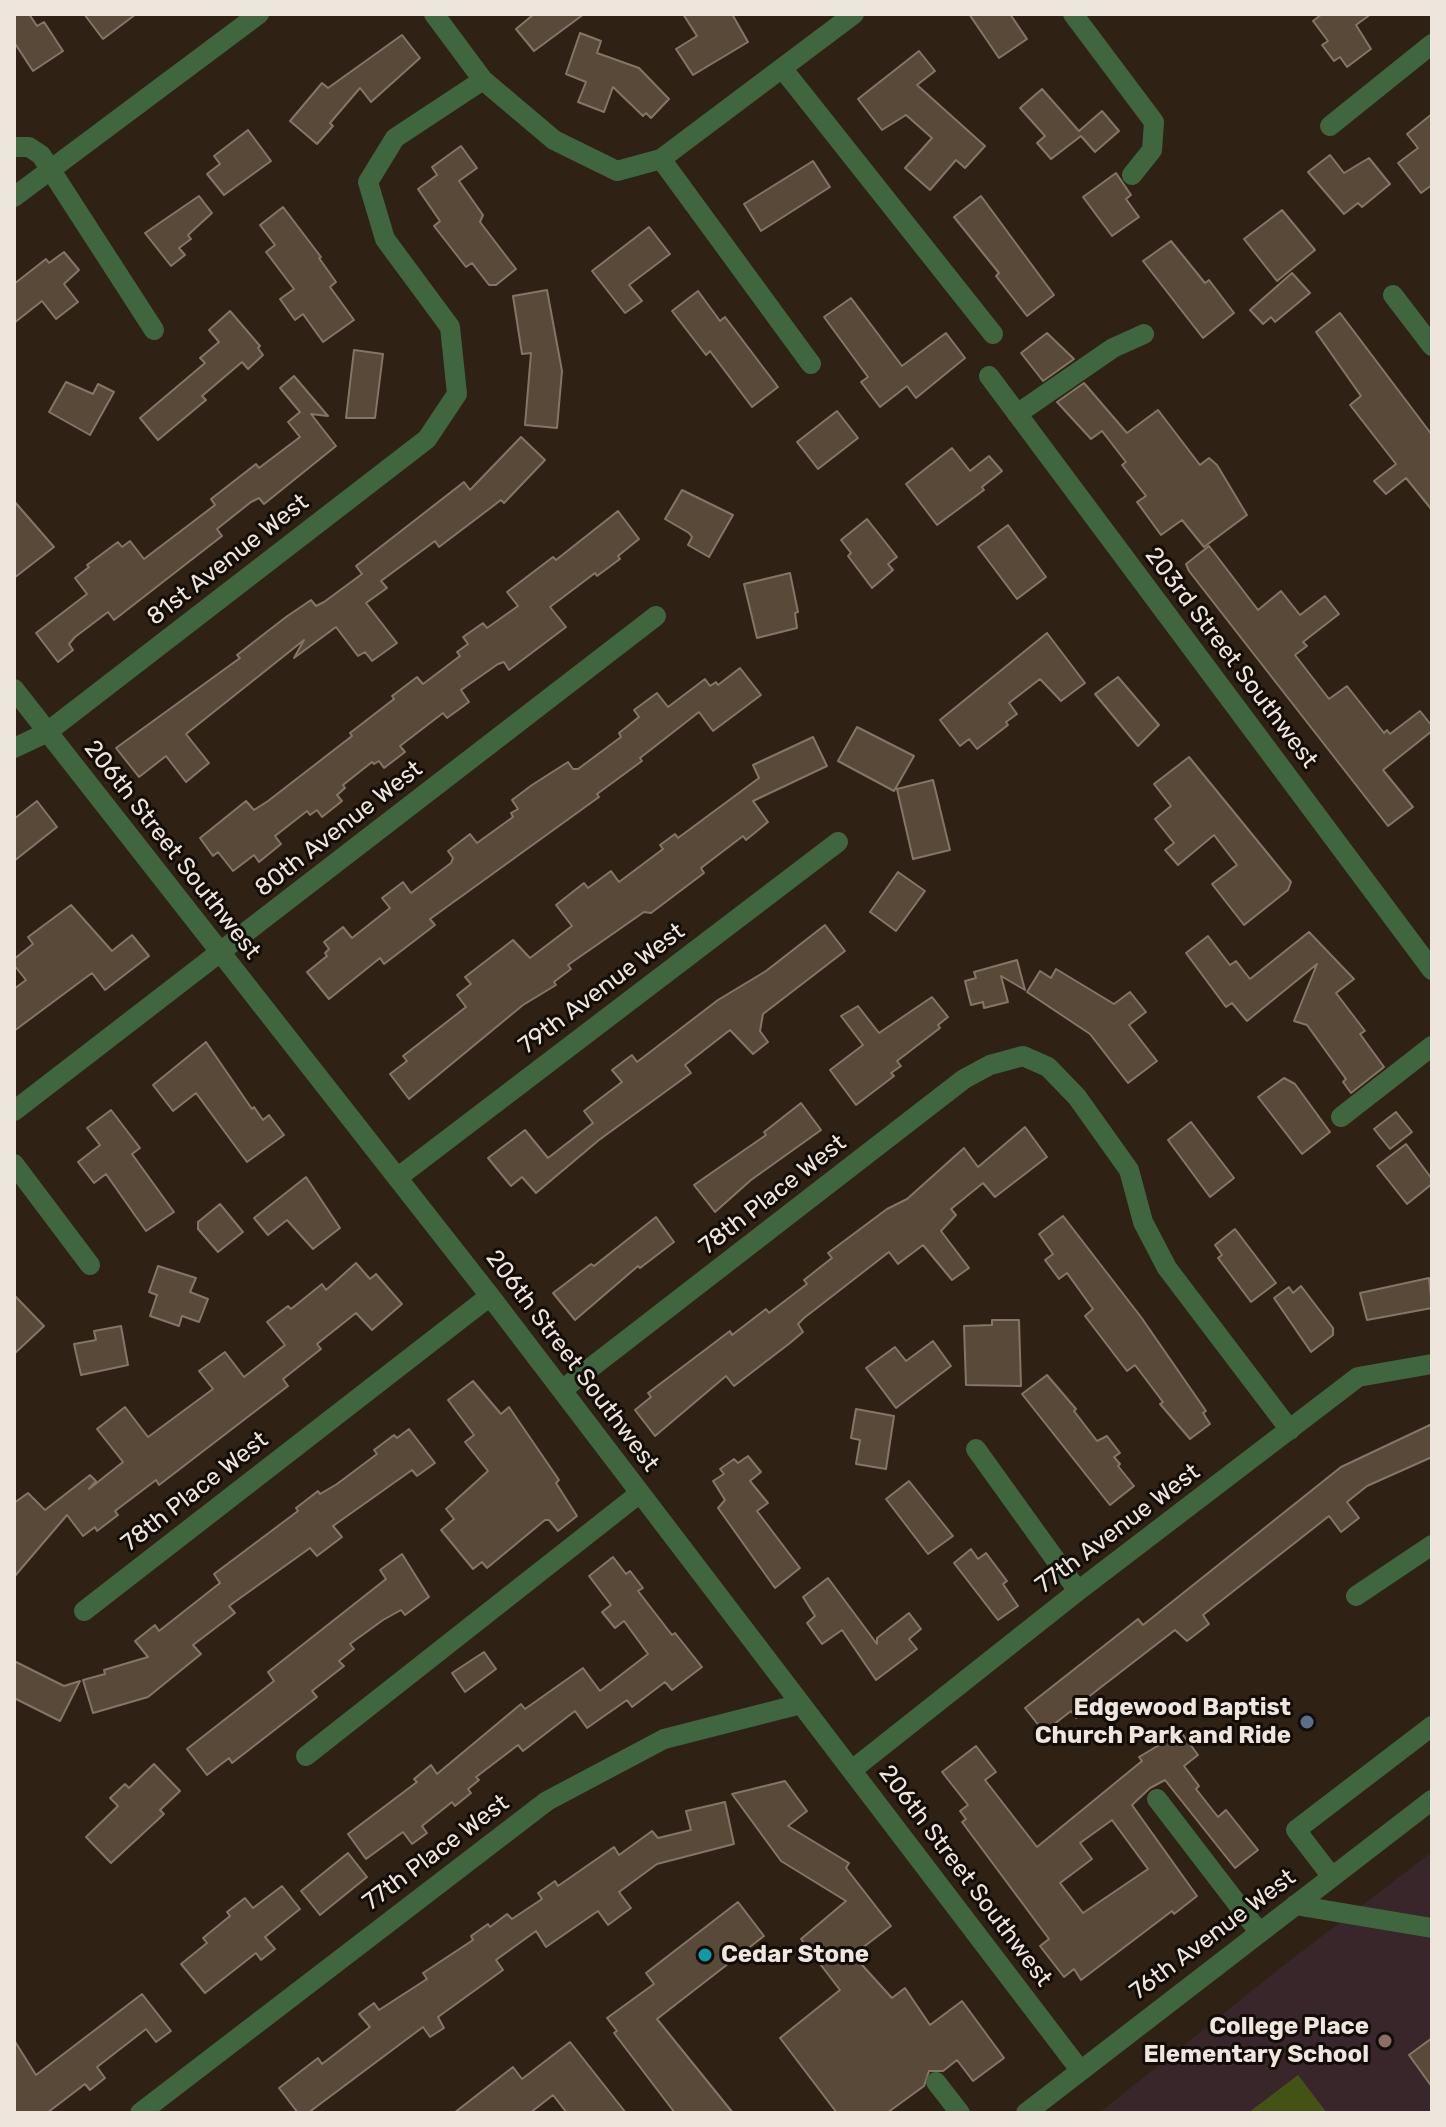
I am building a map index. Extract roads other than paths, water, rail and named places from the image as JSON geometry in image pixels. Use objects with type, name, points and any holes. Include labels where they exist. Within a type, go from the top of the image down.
[{"type":"street","points":[[14,197],[259,14]]},
{"type":"street","points":[[434,14],[483,80],[554,140],[617,171],[661,159],[854,14]]},
{"type":"street","points":[[1073,14],[1154,122],[1152,150],[1132,175]]},
{"type":"street","points":[[1330,126],[1432,44]]},
{"type":"street","points":[[782,68],[993,334]]},
{"type":"street","name":"81st Avenue West","points":[[14,748],[46,733],[427,439],[457,394],[450,327],[385,239],[368,182],[395,138],[483,80]]},
{"type":"street","points":[[14,147],[29,147],[41,155],[154,330]]},
{"type":"street","points":[[661,159],[811,364]]},
{"type":"street","points":[[1393,295],[1432,346]]},
{"type":"street","points":[[1017,414],[1113,348],[1144,334]]},
{"type":"street","name":"203rd Street Southwest","points":[[989,376],[1432,970]]},
{"type":"street","name":"80th Avenue West","points":[[14,1111],[656,616]]},
{"type":"street","name":"206th Street Southwest","points":[[14,689],[490,1296],[1080,2070]]},
{"type":"street","name":"79th Avenue West","points":[[397,1178],[838,842]]},
{"type":"street","points":[[1341,1117],[1432,1046]]},
{"type":"street","name":"78th Place West","points":[[562,1390],[964,1079],[990,1065],[1023,1056],[1048,1067],[1077,1097],[1129,1170],[1143,1222],[1167,1268],[1290,1430]]},
{"type":"street","points":[[14,1164],[90,1265]]},
{"type":"street","name":"78th Place West","points":[[84,1611],[490,1296]]},
{"type":"street","name":"77th Avenue West","points":[[852,1770],[1078,1591],[1358,1377],[1432,1364]]},
{"type":"street","points":[[976,1449],[1078,1591]]},
{"type":"street","points":[[306,1756],[640,1493]]},
{"type":"street","points":[[1356,1596],[1432,1545]]},
{"type":"street","name":"77th Place West","points":[[140,2113],[547,1801],[664,1739],[801,1704]]},
{"type":"street","points":[[1332,1877],[1296,1830],[1432,1726]]},
{"type":"street","points":[[1157,1799],[1259,1932]]},
{"type":"street","name":"76th Avenue West","points":[[1026,2113],[1432,1800]]},
{"type":"street","points":[[1295,1905],[1432,1928]]},
{"type":"street","points":[[936,2082],[960,2113]]},
{"type":"place","name":"Edgewood Baptist Church Park and Ride","points":[[1307,1722]]},
{"type":"place","name":"Cedar Stone","points":[[705,1955]]},
{"type":"place","name":"College Place Elementary School","points":[[1385,2041]]}]
